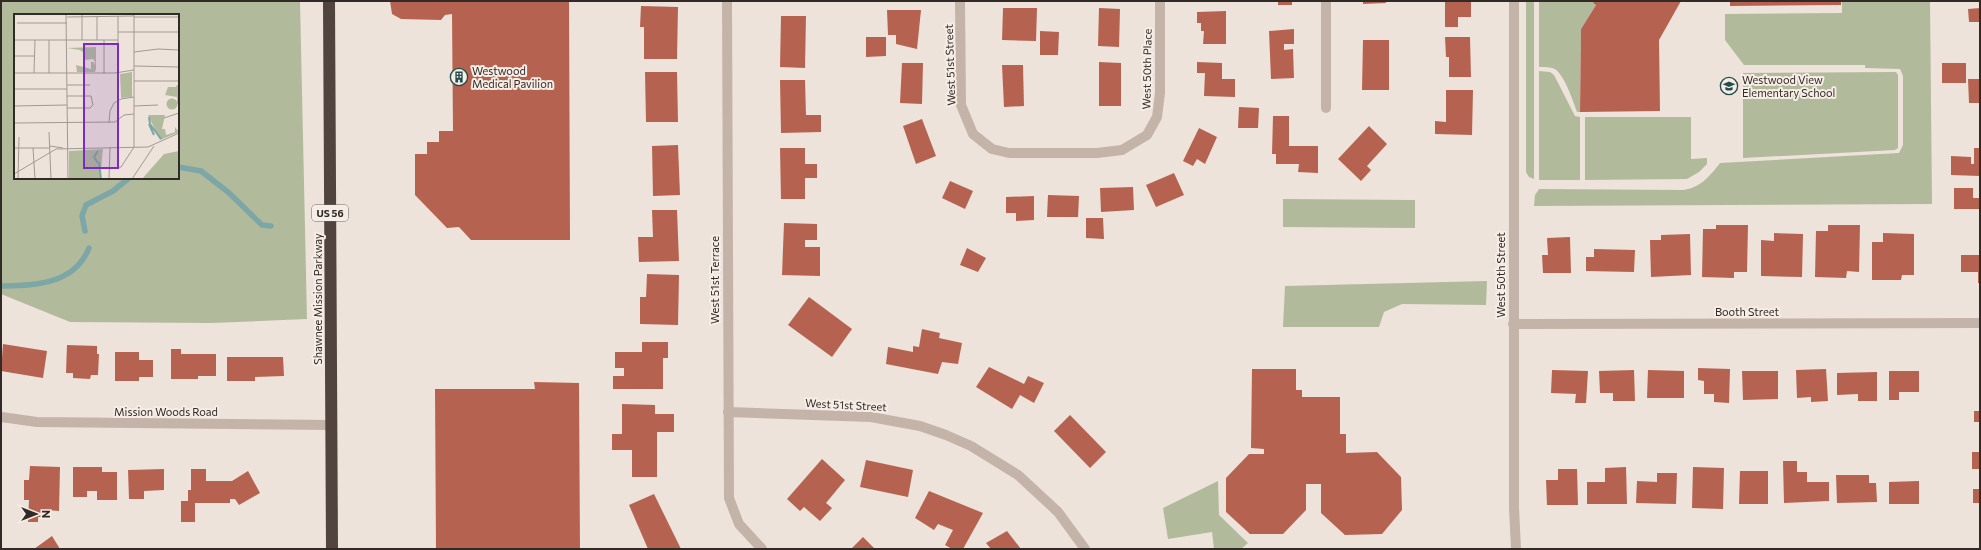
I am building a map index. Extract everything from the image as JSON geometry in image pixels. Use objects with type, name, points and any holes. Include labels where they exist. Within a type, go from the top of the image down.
[{"type":"highway","name":"Shawnee Mission Parkway","points":[[329,1],[332,549]]},
{"type":"street","name":"West 51st Terrace","points":[[727,1],[729,498],[739,524],[762,549]]},
{"type":"street","name":"West 51st Street","points":[[960,1],[961,105],[973,134],[992,149],[1009,153],[1055,153]]},
{"type":"street","name":"West 50th Place","points":[[1055,153],[1122,150],[1148,135],[1157,117],[1160,93],[1160,1]]},
{"type":"street","points":[[1326,1],[1326,108]]},
{"type":"street","name":"West 50th Street","points":[[1514,1],[1513,324],[1514,508],[1516,549]]},
{"type":"street","name":"Booth Street","points":[[1513,324],[1980,323]]},
{"type":"street","name":"West 51st Street","points":[[728,412],[871,417],[914,425],[946,435],[971,446],[1018,475],[1058,512],[1085,549]]},
{"type":"street","name":"Mission Woods Road","points":[[1,416],[37,422],[332,425]]},
{"type":"green space","points":[[1,1],[300,1],[307,319],[211,323],[70,322],[1,294]]},
{"type":"green space","points":[[1526,1],[1534,1],[1534,179],[1529,177],[1526,172]]},
{"type":"green space","points":[[1539,1],[1594,1],[1593,3],[1596,5],[1581,29],[1580,112],[1577,112],[1568,89],[1559,72],[1553,68],[1539,67]]},
{"type":"green space","points":[[1842,1],[1930,1],[1932,204],[1534,206],[1535,195],[1539,189],[1683,190],[1700,184],[1720,163],[1899,153],[1903,145],[1903,76],[1900,69],[1865,68],[1865,65],[1744,65],[1725,40],[1725,14],[1842,13]]},
{"type":"green space","points":[[1539,71],[1550,72],[1554,75],[1575,116],[1580,117],[1580,180],[1539,180]]},
{"type":"green space","points":[[1896,72],[1898,75],[1898,148],[1895,150],[1743,158],[1743,73]]},
{"type":"green space","points":[[1585,117],[1691,117],[1691,159],[1707,158],[1707,164],[1699,172],[1687,179],[1585,180]]},
{"type":"green space","points":[[1283,199],[1415,200],[1415,228],[1283,227]]},
{"type":"green space","points":[[1487,281],[1486,305],[1402,304],[1384,312],[1379,327],[1283,327],[1285,286]]},
{"type":"green space","points":[[1218,481],[1219,515],[1248,543],[1241,549],[1214,549],[1212,532],[1168,539],[1163,508]]},
{"type":"building","points":[[390,1],[569,1],[570,240],[471,240],[459,227],[447,228],[415,195],[415,154],[427,154],[427,142],[439,142],[439,131],[453,131],[452,14],[445,15],[441,20],[401,19],[392,14]]},
{"type":"building","points":[[1278,1],[1292,1],[1292,5],[1278,5]]},
{"type":"building","points":[[1363,1],[1386,1],[1386,3],[1363,4]]},
{"type":"building","points":[[1445,1],[1471,1],[1471,17],[1458,17],[1458,27],[1445,27]]},
{"type":"building","points":[[1594,1],[1681,1],[1659,40],[1660,111],[1580,112],[1581,29],[1596,5],[1593,3]]},
{"type":"building","points":[[1730,1],[1841,1],[1841,5],[1730,6]]},
{"type":"building","points":[[641,6],[678,7],[677,59],[644,59],[644,27],[640,27]]},
{"type":"building","points":[[1003,8],[1037,8],[1036,41],[1002,40]]},
{"type":"building","points":[[1099,8],[1120,9],[1119,47],[1098,46]]},
{"type":"building","points":[[1980,8],[1980,22],[1969,22],[1968,9]]},
{"type":"building","points":[[887,10],[921,10],[917,49],[896,44],[896,35],[888,35]]},
{"type":"building","points":[[1226,11],[1226,44],[1203,44],[1204,31],[1201,31],[1201,23],[1197,23],[1197,12]]},
{"type":"building","points":[[781,16],[806,16],[805,68],[780,67]]},
{"type":"building","points":[[1294,29],[1294,44],[1284,44],[1284,50],[1293,49],[1294,78],[1271,79],[1269,31]]},
{"type":"building","points":[[1040,31],[1059,32],[1058,55],[1040,55]]},
{"type":"building","points":[[866,37],[886,37],[886,56],[866,57]]},
{"type":"building","points":[[1445,37],[1470,37],[1471,77],[1449,77],[1449,57],[1446,57]]},
{"type":"building","points":[[1363,40],[1389,40],[1389,90],[1362,90]]},
{"type":"building","points":[[1099,62],[1121,63],[1121,106],[1099,106]]},
{"type":"building","points":[[1197,62],[1222,63],[1222,79],[1235,79],[1235,97],[1204,96],[1205,73],[1197,73]]},
{"type":"building","points":[[902,63],[923,63],[922,104],[900,103]]},
{"type":"building","points":[[1942,63],[1966,63],[1966,83],[1942,83]]},
{"type":"building","points":[[1002,65],[1023,65],[1024,106],[1004,107]]},
{"type":"building","points":[[645,72],[677,72],[678,122],[646,122]]},
{"type":"building","points":[[1968,79],[1980,79],[1980,103],[1969,103]]},
{"type":"building","points":[[780,80],[805,80],[806,115],[821,115],[821,132],[781,133]]},
{"type":"building","points":[[1446,90],[1473,90],[1472,135],[1435,134],[1435,121],[1446,122]]},
{"type":"building","points":[[1239,107],[1259,108],[1258,128],[1238,128]]},
{"type":"building","points":[[1273,116],[1289,116],[1289,146],[1318,146],[1318,173],[1298,172],[1299,164],[1276,164],[1276,154],[1272,154]]},
{"type":"building","points":[[922,119],[936,156],[916,164],[903,126]]},
{"type":"building","points":[[1369,126],[1387,144],[1367,166],[1371,170],[1361,181],[1338,159]]},
{"type":"building","points":[[1199,128],[1217,137],[1205,164],[1197,159],[1193,166],[1183,161]]},
{"type":"building","points":[[678,145],[680,195],[653,196],[652,146]]},
{"type":"building","points":[[780,148],[805,148],[805,164],[817,164],[817,178],[805,178],[805,199],[781,199]]},
{"type":"building","points":[[1974,148],[1980,148],[1980,176],[1951,175],[1951,156],[1971,157],[1971,164],[1974,164]]},
{"type":"building","points":[[1174,173],[1184,195],[1156,207],[1146,185]]},
{"type":"building","points":[[950,181],[973,191],[965,209],[942,198]]},
{"type":"building","points":[[1133,187],[1134,210],[1101,212],[1100,188]]},
{"type":"building","points":[[1954,188],[1973,188],[1973,198],[1980,198],[1980,209],[1954,209]]},
{"type":"building","points":[[1048,195],[1079,196],[1078,217],[1047,217]]},
{"type":"building","points":[[1034,196],[1034,220],[1016,221],[1016,213],[1006,213],[1006,197]]},
{"type":"building","points":[[652,210],[677,210],[679,261],[639,262],[638,237],[653,237]]},
{"type":"building","points":[[1086,218],[1103,218],[1104,239],[1086,238]]},
{"type":"building","points":[[784,223],[817,224],[817,240],[805,240],[805,247],[820,247],[820,276],[782,275]]},
{"type":"building","points":[[1716,225],[1748,225],[1747,272],[1734,272],[1734,278],[1702,277],[1703,229],[1716,229]]},
{"type":"building","points":[[1828,225],[1860,225],[1859,272],[1847,271],[1846,278],[1815,277],[1816,231],[1828,231]]},
{"type":"building","points":[[1774,233],[1803,234],[1802,277],[1761,276],[1761,240],[1774,241]]},
{"type":"building","points":[[1883,233],[1914,234],[1914,275],[1902,275],[1901,280],[1872,280],[1872,242],[1883,242]]},
{"type":"building","points":[[1690,234],[1691,275],[1651,277],[1650,240],[1661,240],[1661,235]]},
{"type":"building","points":[[1570,237],[1571,273],[1543,273],[1542,255],[1548,255],[1547,238]]},
{"type":"building","points":[[967,248],[986,258],[978,272],[960,265]]},
{"type":"building","points":[[1594,249],[1635,250],[1634,272],[1586,271],[1586,257],[1594,257]]},
{"type":"building","points":[[1961,255],[1979,255],[1980,283],[1978,283],[1978,272],[1961,272]]},
{"type":"building","points":[[647,274],[679,275],[678,325],[640,324],[640,297],[646,297]]},
{"type":"building","points":[[809,297],[852,329],[832,357],[788,325]]},
{"type":"building","points":[[922,329],[940,333],[939,338],[962,343],[958,364],[942,362],[938,374],[886,364],[888,347],[913,352],[913,346],[919,347]]},
{"type":"building","points":[[642,342],[668,342],[668,358],[663,358],[663,389],[613,389],[613,376],[624,376],[624,368],[615,368],[615,352],[642,352]]},
{"type":"building","points":[[3,344],[47,351],[43,378],[1,371]]},
{"type":"building","points":[[67,345],[97,346],[97,354],[99,354],[98,375],[91,375],[90,379],[73,378],[73,373],[66,373]]},
{"type":"building","points":[[171,349],[181,349],[181,354],[216,354],[216,376],[198,376],[198,379],[171,379]]},
{"type":"building","points":[[115,352],[139,352],[139,360],[153,360],[153,377],[139,377],[139,381],[115,381]]},
{"type":"building","points":[[227,357],[283,357],[284,376],[255,377],[255,381],[227,381]]},
{"type":"building","points":[[989,367],[1024,384],[1028,376],[1044,383],[1034,403],[1020,395],[1012,409],[976,387]]},
{"type":"building","points":[[1698,368],[1730,369],[1729,403],[1714,402],[1714,394],[1704,394],[1704,381],[1698,380]]},
{"type":"building","points":[[1252,369],[1296,369],[1296,390],[1302,390],[1302,397],[1340,397],[1340,434],[1346,434],[1346,453],[1377,452],[1401,477],[1402,510],[1382,534],[1345,535],[1321,513],[1321,484],[1306,484],[1306,510],[1283,534],[1250,534],[1226,512],[1226,478],[1249,454],[1264,454],[1264,449],[1251,448]]},
{"type":"building","points":[[1826,369],[1828,401],[1811,402],[1811,397],[1797,398],[1796,370]]},
{"type":"building","points":[[1552,370],[1588,371],[1586,403],[1575,403],[1576,394],[1551,393]]},
{"type":"building","points":[[1634,370],[1635,401],[1613,401],[1613,393],[1600,393],[1599,371]]},
{"type":"building","points":[[1648,370],[1684,371],[1684,398],[1647,398]]},
{"type":"building","points":[[1742,371],[1778,371],[1778,399],[1743,400]]},
{"type":"building","points":[[1889,371],[1919,371],[1919,392],[1899,392],[1899,400],[1889,400]]},
{"type":"building","points":[[1877,372],[1877,401],[1858,401],[1858,394],[1837,395],[1837,373]]},
{"type":"building","points":[[534,382],[579,383],[580,549],[436,549],[435,389],[535,389]]},
{"type":"building","points":[[622,404],[655,405],[655,414],[674,414],[674,432],[657,432],[657,477],[632,477],[632,450],[612,450],[612,434],[622,434]]},
{"type":"building","points":[[1974,411],[1980,411],[1980,422],[1974,422]]},
{"type":"building","points":[[1070,415],[1106,452],[1090,468],[1054,431]]},
{"type":"building","points":[[1972,452],[1980,452],[1980,469],[1972,469]]},
{"type":"building","points":[[822,459],[845,480],[826,503],[832,508],[820,521],[804,507],[800,511],[787,499]]},
{"type":"building","points":[[866,460],[913,470],[908,497],[860,487]]},
{"type":"building","points":[[1783,461],[1797,461],[1797,472],[1807,472],[1807,482],[1829,482],[1829,501],[1784,503]]},
{"type":"building","points":[[30,466],[60,467],[59,511],[47,510],[47,517],[38,517],[38,522],[28,522],[29,500],[24,500],[24,480],[29,480]]},
{"type":"building","points":[[73,467],[102,467],[102,472],[117,472],[117,500],[97,500],[97,491],[87,491],[87,497],[73,497]]},
{"type":"building","points":[[1626,467],[1627,504],[1587,504],[1587,482],[1605,482],[1605,468]]},
{"type":"building","points":[[1693,467],[1724,468],[1723,509],[1692,508]]},
{"type":"building","points":[[164,469],[164,490],[144,491],[144,499],[129,499],[128,470]]},
{"type":"building","points":[[191,469],[206,469],[206,481],[232,481],[248,471],[260,493],[239,505],[235,499],[230,499],[230,503],[195,503],[195,522],[181,522],[181,501],[188,501],[188,490],[191,490]]},
{"type":"building","points":[[1558,469],[1577,469],[1578,505],[1547,505],[1546,480],[1558,480]]},
{"type":"building","points":[[1740,471],[1768,471],[1768,504],[1739,504]]},
{"type":"building","points":[[1657,473],[1677,473],[1676,504],[1636,503],[1637,481],[1657,482]]},
{"type":"building","points":[[1836,475],[1869,475],[1869,483],[1876,483],[1877,502],[1837,503]]},
{"type":"building","points":[[1919,481],[1919,504],[1889,504],[1889,482]]},
{"type":"building","points":[[1973,489],[1980,489],[1980,503],[1973,503]]},
{"type":"building","points":[[929,491],[983,513],[963,549],[952,549],[945,545],[953,530],[938,524],[934,530],[915,518]]},
{"type":"building","points":[[654,494],[681,549],[648,549],[629,505]]},
{"type":"building","points":[[1007,531],[1021,549],[991,549],[986,543]]},
{"type":"building","points":[[52,536],[60,549],[34,549]]},
{"type":"building","points":[[863,537],[875,549],[851,549]]},
{"type":"waterway","points":[[179,167],[201,171],[228,192],[262,225],[271,226]]},
{"type":"waterway","points":[[85,231],[82,216],[86,205],[113,191],[128,179]]},
{"type":"waterway","points":[[1,286],[40,283],[64,276],[74,269],[82,260],[89,248]]},
{"type":"place","name":"Westwood Medical Pavilion","points":[[459,77]]},
{"type":"place","name":"Westwood View Elementary School","points":[[1729,86]]}]
